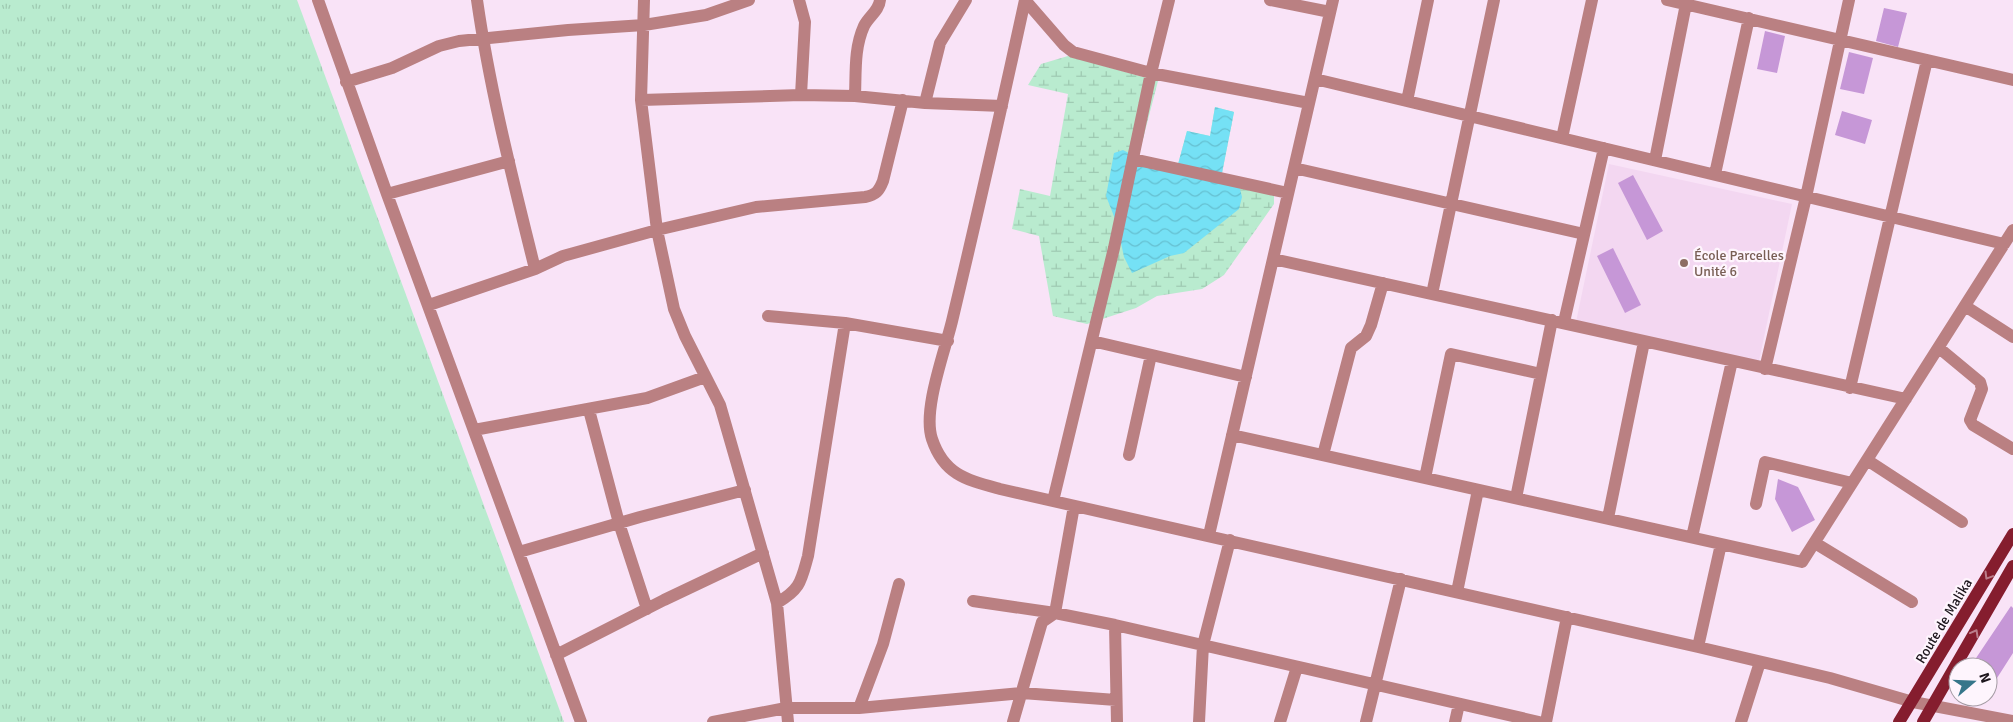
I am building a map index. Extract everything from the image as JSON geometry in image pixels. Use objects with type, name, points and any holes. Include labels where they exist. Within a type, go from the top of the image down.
[{"type":"main road","name":"Route de Malika","points":[[1900,722],[2013,534]]},
{"type":"main road","points":[[1923,722],[1934,706],[2013,566]]},
{"type":"street","points":[[318,0],[346,82],[581,722]]},
{"type":"street","points":[[477,0],[483,38],[509,161],[535,269]]},
{"type":"street","points":[[644,0],[641,100],[657,230],[674,309],[685,336],[720,405],[777,603],[788,722]]},
{"type":"street","points":[[346,82],[392,68],[439,46],[458,41],[644,25],[706,15],[749,0]]},
{"type":"street","points":[[799,0],[805,22],[801,95]]},
{"type":"street","points":[[855,96],[859,40],[869,18],[878,8],[880,0]]},
{"type":"street","points":[[925,103],[940,42],[966,0]]},
{"type":"street","points":[[1025,0],[1064,45],[1073,52],[1151,73],[1309,103]]},
{"type":"street","points":[[1025,0],[948,341],[934,392],[929,421],[931,437],[941,460],[952,471],[974,482],[1074,506],[1698,647],[1830,678],[1913,702],[2013,722]]},
{"type":"street","points":[[1053,501],[1114,248],[1151,73],[1169,0]]},
{"type":"street","points":[[1209,536],[1332,6],[1270,0]]},
{"type":"street","points":[[1407,101],[1428,0]]},
{"type":"street","points":[[1432,294],[1494,0]]},
{"type":"street","points":[[1562,138],[1592,0]]},
{"type":"street","points":[[1667,0],[2013,80]]},
{"type":"street","points":[[1765,369],[1806,196],[1849,0]]},
{"type":"street","points":[[1655,160],[1686,4]]},
{"type":"street","points":[[1715,174],[1749,18]]},
{"type":"street","points":[[1850,388],[1927,60]]},
{"type":"street","points":[[1315,79],[2004,244]]},
{"type":"street","points":[[641,100],[801,95],[855,96],[925,103],[1002,106]]},
{"type":"street","points":[[429,305],[535,269],[563,256],[657,230],[756,207],[865,197],[875,194],[883,181],[903,100]]},
{"type":"street","points":[[1516,498],[1542,374],[1584,234],[1604,148]]},
{"type":"street","points":[[1133,158],[1288,193]]},
{"type":"street","points":[[387,194],[509,161]]},
{"type":"street","points":[[1294,168],[1584,234]]},
{"type":"street","points":[[1232,435],[1802,562],[2013,230]]},
{"type":"street","points":[[1273,259],[1906,399]]},
{"type":"street","points":[[1323,455],[1351,348],[1366,336],[1372,325],[1382,283]]},
{"type":"street","points":[[1965,306],[2013,337]]},
{"type":"street","points":[[768,316],[844,323],[948,341]]},
{"type":"street","points":[[777,603],[792,594],[800,583],[808,556],[844,323]]},
{"type":"street","points":[[1092,342],[1246,377]]},
{"type":"street","points":[[1608,518],[1644,342]]},
{"type":"street","points":[[1938,348],[1980,382],[1982,389],[1970,420],[1973,425],[2013,449]]},
{"type":"street","points":[[1425,478],[1451,354],[1542,374]]},
{"type":"street","points":[[1129,455],[1151,355]]},
{"type":"street","points":[[1692,537],[1732,361]]},
{"type":"street","points":[[474,430],[647,398],[705,377]]},
{"type":"street","points":[[589,410],[619,523],[647,609]]},
{"type":"street","points":[[1867,460],[1962,522]]},
{"type":"street","points":[[1756,504],[1765,462],[1852,483]]},
{"type":"street","points":[[519,552],[619,523],[745,490]]},
{"type":"street","points":[[1457,592],[1478,490]]},
{"type":"street","points":[[1014,722],[1042,622],[1055,613],[1074,506]]},
{"type":"street","points":[[1199,722],[1203,645],[1230,540]]},
{"type":"street","points":[[1815,543],[1912,602]]},
{"type":"street","points":[[1698,647],[1721,544]]},
{"type":"street","points":[[556,655],[763,554]]},
{"type":"street","points":[[1366,722],[1401,579]]},
{"type":"street","points":[[859,708],[883,644],[899,584]]},
{"type":"street","points":[[973,601],[1055,613],[1115,625],[1539,722]]},
{"type":"street","points":[[1546,722],[1567,617]]},
{"type":"street","points":[[1115,625],[1116,722]]},
{"type":"street","points":[[1741,722],[1760,662]]},
{"type":"street","points":[[1280,722],[1296,667]]},
{"type":"street","points":[[712,722],[786,708],[859,708],[1022,693],[1116,700]]},
{"type":"street","points":[[1455,722],[1459,704]]},
{"type":"shaded area","name":"École Parcelles Unité 6","points":[[1609,164],[1792,204],[1759,361],[1576,322]]},
{"type":"green space","points":[[0,0],[297,0],[564,722],[0,722]]},
{"type":"green space","points":[[1068,56],[1158,81],[1138,158],[1177,168],[1187,131],[1210,136],[1215,107],[1234,112],[1222,173],[1274,187],[1274,204],[1224,275],[1202,289],[1157,296],[1136,308],[1087,324],[1053,316],[1039,236],[1012,229],[1020,189],[1050,196],[1068,94],[1028,85],[1041,64]]},
{"type":"water","points":[[1215,107],[1234,112],[1222,173],[1237,177],[1242,197],[1239,209],[1184,253],[1170,256],[1132,273],[1124,257],[1117,224],[1106,196],[1114,153],[1123,150],[1138,158],[1177,168],[1187,131],[1210,136]]},
{"type":"building","points":[[1884,8],[1907,13],[1898,47],[1876,41]]},
{"type":"building","points":[[1765,31],[1785,36],[1777,73],[1757,69]]},
{"type":"building","points":[[1849,52],[1873,58],[1864,94],[1840,89]]},
{"type":"building","points":[[1842,111],[1872,120],[1865,144],[1835,135]]},
{"type":"building","points":[[1633,175],[1663,231],[1647,240],[1618,183]]},
{"type":"building","points":[[1613,248],[1641,305],[1625,313],[1597,256]]},
{"type":"building","points":[[1778,479],[1798,487],[1815,520],[1792,532],[1775,499]]},
{"type":"building","points":[[2011,606],[2013,608],[2013,653],[1998,676],[1998,657],[1977,657]]},
{"type":"place","name":"École Parcelles Unité 6","points":[[1684,263]]}]
